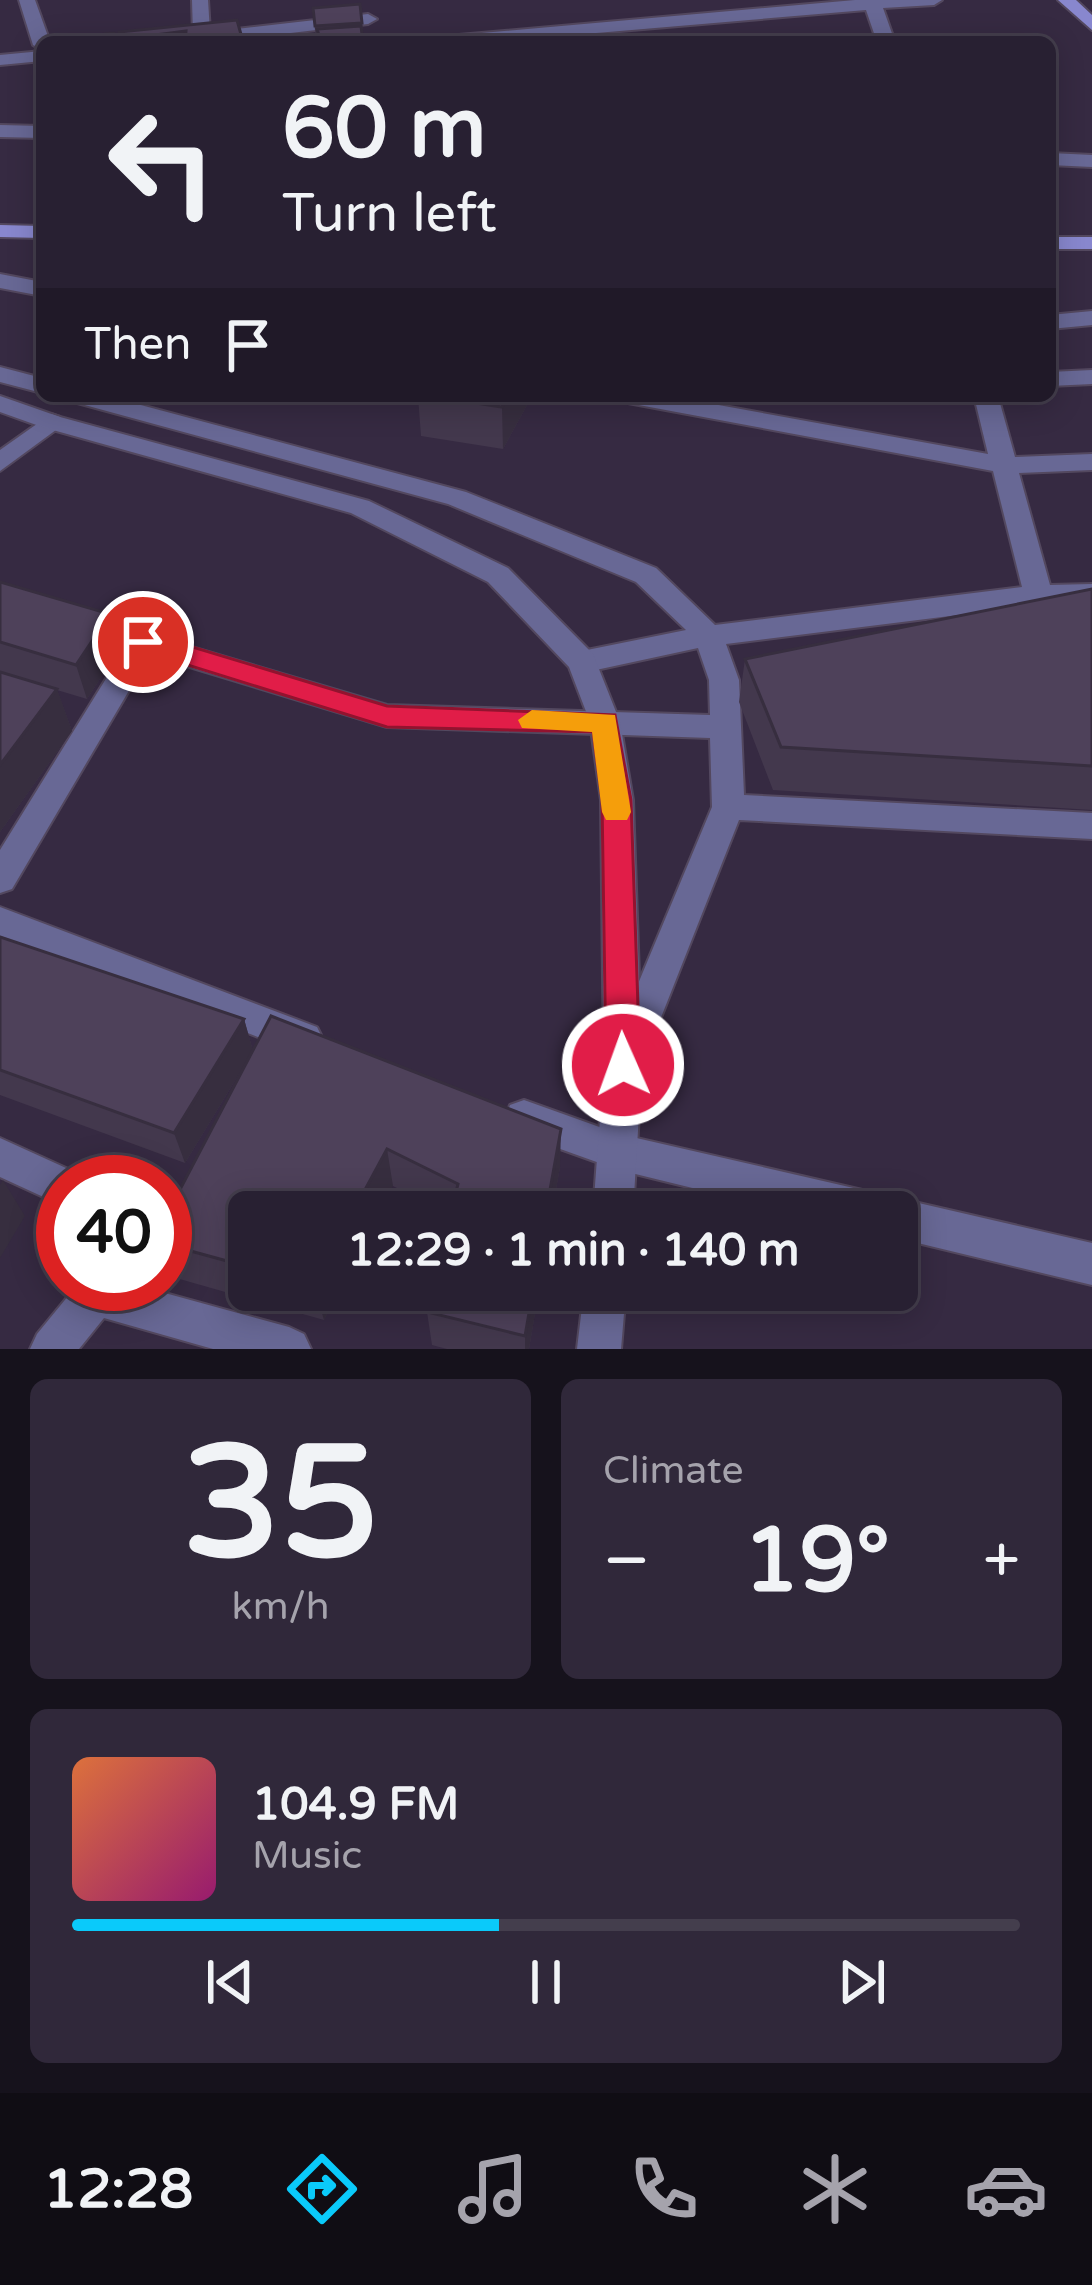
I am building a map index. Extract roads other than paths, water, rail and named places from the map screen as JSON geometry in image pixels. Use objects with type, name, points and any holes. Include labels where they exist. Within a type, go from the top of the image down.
[{"type":"main road","points":[[1066,0],[1092,25]]},
{"type":"main road","points":[[0,232],[36,232]]},
{"type":"main road","points":[[1056,243],[1092,243]]},
{"type":"street","points":[[27,0],[39,36]]},
{"type":"street","points":[[200,0],[202,36]]},
{"type":"street","points":[[492,36],[676,12],[934,0]]},
{"type":"street","points":[[873,2],[884,36]]},
{"type":"street","points":[[213,36],[367,9]]},
{"type":"street","points":[[0,60],[36,57]]},
{"type":"street","points":[[0,131],[36,132]]},
{"type":"street","points":[[1056,159],[1092,160]]},
{"type":"street","points":[[0,281],[36,288]]},
{"type":"street","points":[[1056,321],[1092,318]]},
{"type":"street","points":[[0,374],[36,384]]},
{"type":"street","points":[[1056,379],[1092,377]]},
{"type":"street","points":[[101,402],[457,498],[575,542],[646,575],[709,636],[724,680],[728,806],[623,1065]]},
{"type":"street","points":[[661,402],[1004,465],[1092,462]]},
{"type":"street","points":[[988,402],[1038,595]]},
{"type":"street","points":[[0,403],[51,422],[360,507],[498,575],[582,662],[605,722],[616,800],[623,1065],[615,1191]]},
{"type":"street","points":[[0,463],[51,422]]},
{"type":"street","points":[[582,662],[709,636],[1038,595],[1092,594]]},
{"type":"street","points":[[0,600],[387,716],[726,727]]},
{"type":"street","points":[[0,879],[143,642]]},
{"type":"street","points":[[728,806],[1092,826]]},
{"type":"street","points":[[0,921],[338,1052]]},
{"type":"street","points":[[489,1106],[619,1152],[783,1191]]},
{"type":"street","points":[[0,1157],[36,1174]]},
{"type":"street","points":[[918,1223],[1092,1264]]},
{"type":"street","points":[[52,1349],[81,1311]]},
{"type":"street","points":[[168,1311],[289,1349]]},
{"type":"street","points":[[599,1349],[603,1311]]}]
